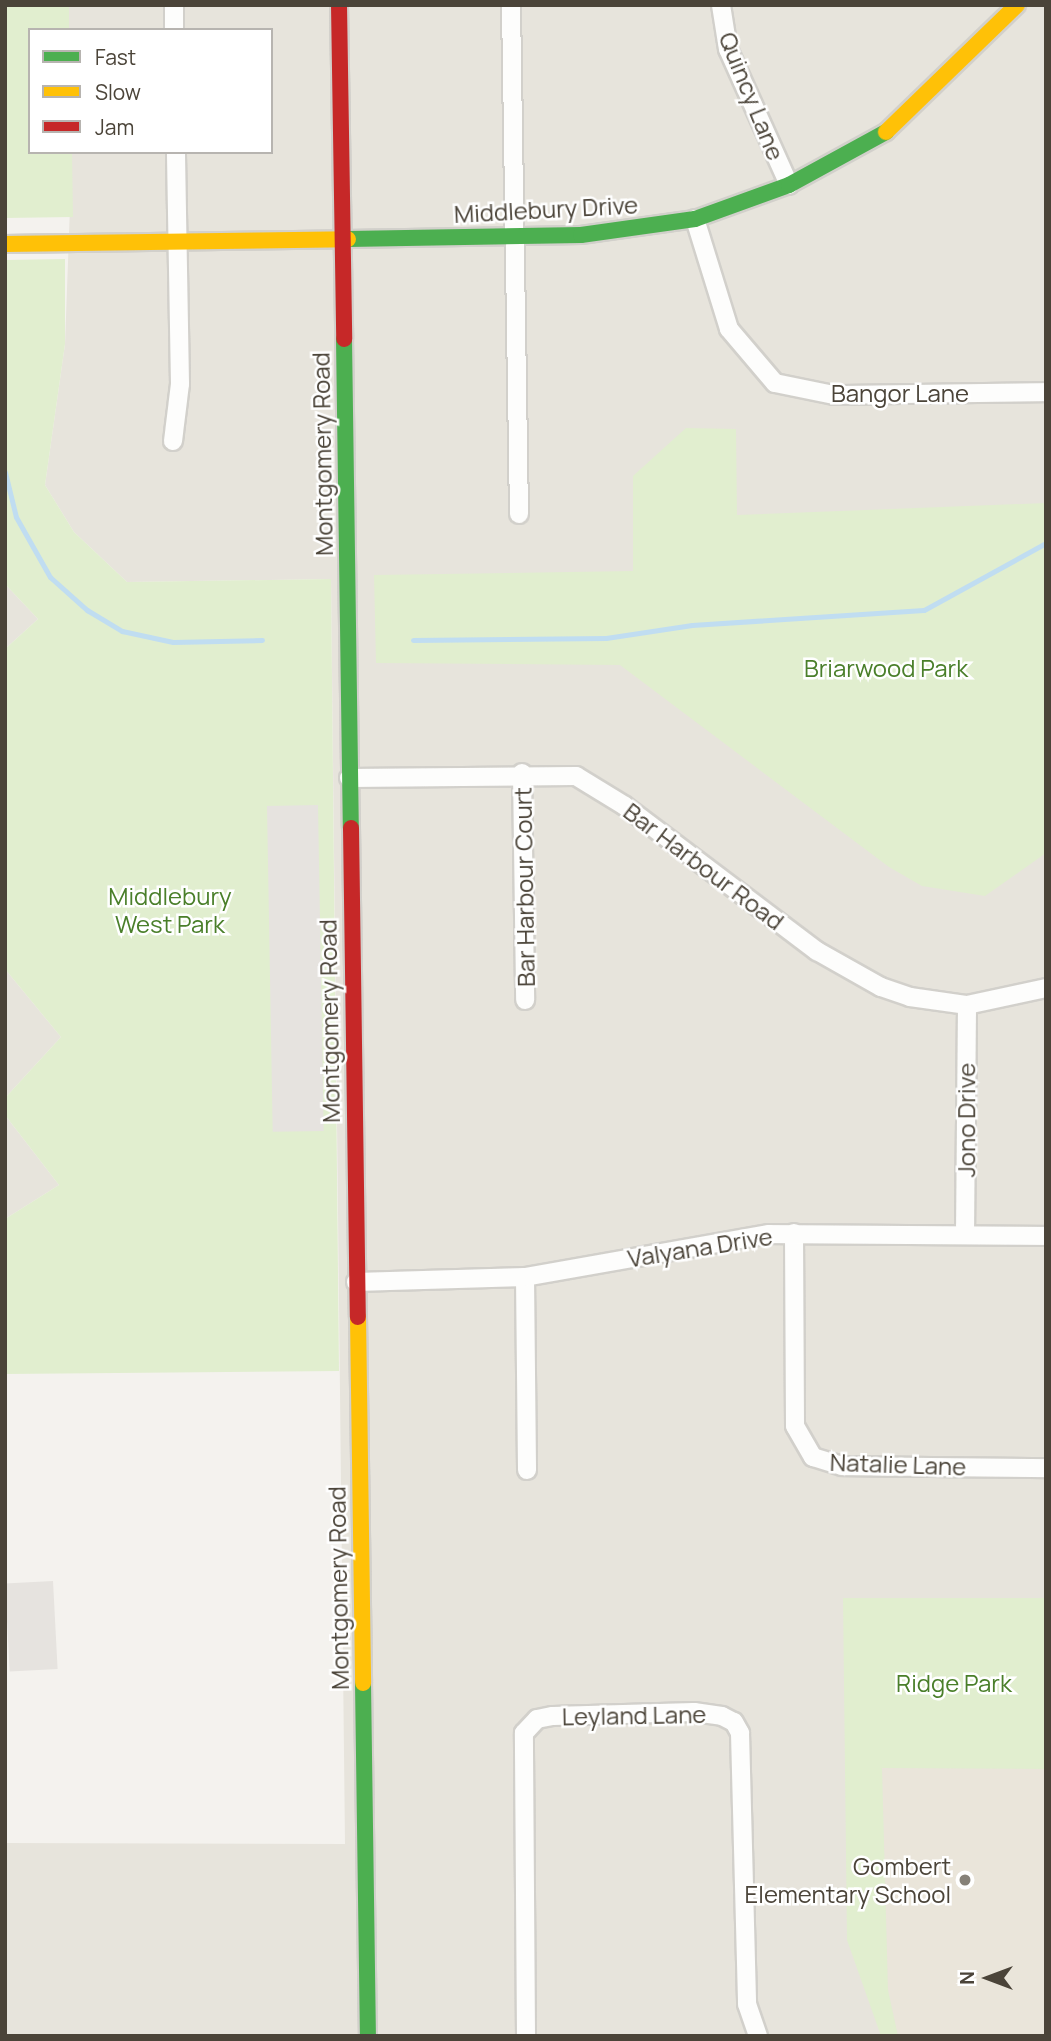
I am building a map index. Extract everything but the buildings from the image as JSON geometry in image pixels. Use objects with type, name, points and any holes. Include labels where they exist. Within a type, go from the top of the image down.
[{"type":"street","points":[[174,5],[174,28]]},
{"type":"street","name":"Montgomery Road","points":[[339,5],[368,2036]]},
{"type":"street","points":[[511,5],[519,514]]},
{"type":"street","name":"Quincy Lane","points":[[721,5],[728,49],[789,185]]},
{"type":"street","name":"Middlebury Drive","points":[[5,244],[581,235],[695,219],[789,185],[892,128],[1017,5]]},
{"type":"street","points":[[173,441],[180,384],[176,154]]},
{"type":"street","name":"Bangor Lane","points":[[695,219],[729,329],[775,383],[834,395],[1046,392]]},
{"type":"street","name":"Bar Harbour Court","points":[[522,773],[525,1000]]},
{"type":"street","name":"Bar Harbour Road","points":[[349,778],[564,773],[590,782],[852,972],[910,997],[967,1005],[1046,988]]},
{"type":"street","name":"Jono Drive","points":[[965,1235],[967,1005]]},
{"type":"street","name":"Valyana Drive","points":[[356,1282],[525,1278],[751,1236],[794,1233],[1046,1236]]},
{"type":"street","name":"Natalie Lane","points":[[794,1233],[795,1426],[813,1457],[842,1466],[1046,1468]]},
{"type":"street","points":[[525,1278],[527,1470]]},
{"type":"street","name":"Leyland Lane","points":[[526,2036],[524,1732],[537,1719],[552,1716],[694,1712],[722,1716],[734,1722],[740,1733],[747,2004],[758,2036]]},
{"type":"shaded area","points":[[69,5],[1046,5],[1046,2036],[5,2036],[5,1843],[345,1844],[331,579],[127,582],[74,532],[45,485],[65,344],[72,154],[273,154],[273,28],[69,28]]},
{"type":"shaded area","points":[[5,584],[38,619],[5,649]]},
{"type":"shaded area","points":[[318,805],[324,1131],[273,1132],[267,806]]},
{"type":"shaded area","points":[[5,969],[61,1037],[5,1098]]},
{"type":"shaded area","points":[[5,1115],[59,1185],[5,1219]]},
{"type":"shaded area","points":[[53,1581],[58,1669],[10,1671],[5,1584]]},
{"type":"shaded area","name":"Gombert Elementary School","points":[[882,1768],[1046,1769],[1046,2036],[898,2036],[888,1990]]},
{"type":"green space","points":[[5,5],[69,5],[69,28],[28,28],[28,154],[72,154],[73,217],[5,218]]},
{"type":"green space","name":"Middlebury West Park","points":[[65,259],[65,344],[45,485],[74,532],[127,582],[331,579],[339,1371],[5,1374],[5,1219],[59,1185],[5,1115],[5,1098],[61,1037],[5,969],[5,649],[38,619],[5,584],[5,260]]},
{"type":"green space","name":"Briarwood Park","points":[[686,428],[736,429],[737,515],[1046,503],[1046,853],[985,896],[922,886],[889,867],[620,665],[376,663],[374,575],[633,571],[633,476]]},
{"type":"green space","name":"Ridge Park","points":[[843,1598],[1046,1598],[1046,1769],[882,1768],[888,1990],[898,2036],[881,2036],[847,1940]]},
{"type":"waterway","points":[[5,472],[16,517],[50,577],[87,610],[122,631],[173,642],[262,640]]},
{"type":"waterway","points":[[413,640],[606,638],[692,625],[924,610],[1046,543]]},
{"type":"traffic: fast","points":[[348,239],[581,235],[695,219],[789,185],[886,132]]},
{"type":"traffic: fast","points":[[344,339],[351,828]]},
{"type":"traffic: fast","points":[[363,1683],[368,2036]]},
{"type":"traffic: slow","points":[[886,132],[1017,5]]},
{"type":"traffic: slow","points":[[5,244],[348,239]]},
{"type":"traffic: slow","points":[[358,1317],[363,1683]]},
{"type":"traffic: jam","points":[[339,5],[344,339]]},
{"type":"traffic: jam","points":[[351,828],[358,1317]]},
{"type":"place","name":"Gombert Elementary School","points":[[965,1880]]}]
